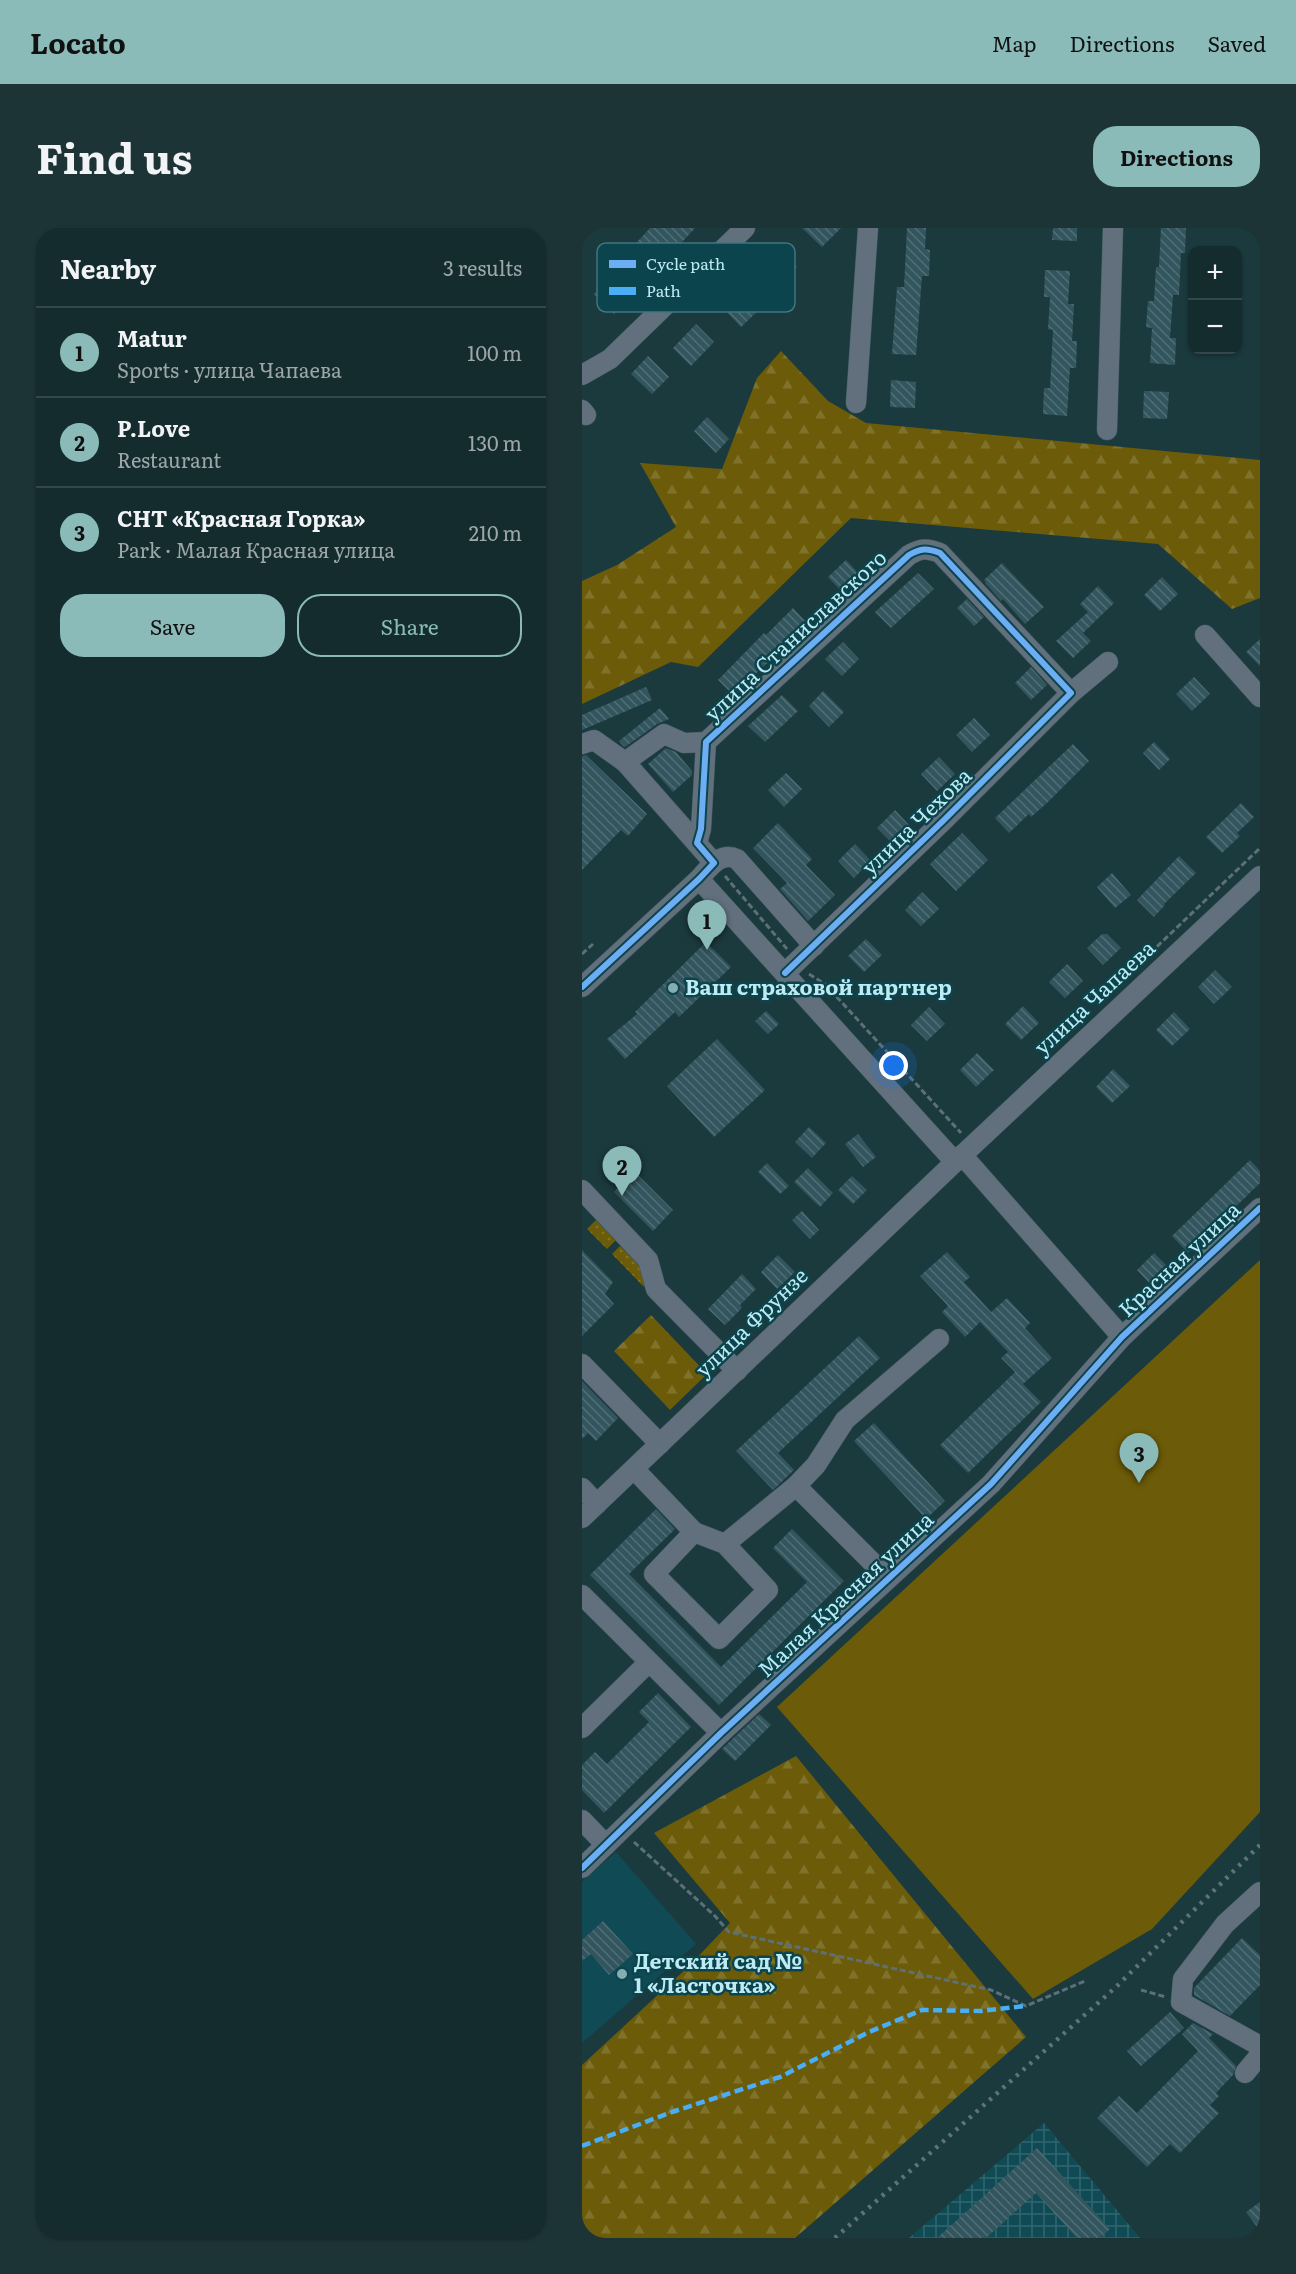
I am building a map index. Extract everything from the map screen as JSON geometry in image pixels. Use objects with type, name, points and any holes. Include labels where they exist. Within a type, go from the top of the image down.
[{"type":"street","points":[[730,243],[746,228]]},
{"type":"street","points":[[856,403],[868,228]]},
{"type":"street","points":[[1107,430],[1113,228]]},
{"type":"street","points":[[582,375],[610,359],[659,312]]},
{"type":"street","name":"улица Станиславского","points":[[706,742],[909,555],[920,549],[940,553],[1071,693]]},
{"type":"street","points":[[1205,635],[1260,697]]},
{"type":"street","name":"улица Чехова","points":[[792,967],[1071,693],[1108,662]]},
{"type":"street","points":[[625,762],[664,734],[684,743],[706,742],[697,843]]},
{"type":"street","points":[[582,744],[594,740],[625,762],[714,863]]},
{"type":"street","points":[[582,987],[723,857],[730,856],[737,859],[814,946]]},
{"type":"street","name":"улица Чапаева","points":[[958,1159],[1260,876]]},
{"type":"street","points":[[699,879],[792,967],[958,1159],[1122,1337]]},
{"type":"street","name":"улица Фрунзе","points":[[582,1518],[958,1159]]},
{"type":"street","points":[[582,1190],[648,1260],[656,1288],[737,1371]]},
{"type":"street","name":"Красная улица","points":[[1122,1337],[1260,1208]]},
{"type":"street","name":"Малая Красная улица","points":[[582,1868],[721,1733],[991,1484],[1122,1337]]},
{"type":"street","points":[[724,1544],[796,1486],[816,1465],[845,1420],[939,1339]]},
{"type":"street","points":[[582,1364],[660,1444]]},
{"type":"street","points":[[634,1468],[694,1532],[724,1544],[768,1590],[719,1639],[654,1574],[694,1532]]},
{"type":"street","points":[[796,1486],[888,1578]]},
{"type":"street","points":[[582,1488],[597,1504]]},
{"type":"street","points":[[582,1595],[721,1733]]},
{"type":"street","points":[[582,1728],[649,1662]]},
{"type":"street","points":[[582,1820],[606,1845]]},
{"type":"street","points":[[1260,1892],[1225,1924],[1183,1979],[1181,2002],[1260,2046]]},
{"type":"street","points":[[1245,2073],[1260,2055]]},
{"type":"path","points":[[1140,962],[1260,848]]},
{"type":"path","points":[[714,863],[792,967],[825,984],[961,1134]]},
{"type":"path","points":[[582,954],[593,944]]},
{"type":"path","points":[[621,1830],[692,1894],[729,1932],[971,1987],[992,1989],[1026,2006],[1085,1982]]},
{"type":"path","points":[[1142,1990],[1181,2002]]},
{"type":"shaded area","name":"Детский сад № 1 «Ласточка»","points":[[616,1852],[696,1944],[582,2043],[582,1882]]},
{"type":"shaded area","points":[[1044,2123],[1140,2238],[909,2238]]},
{"type":"green space","points":[[781,351],[828,401],[866,423],[1260,460],[1260,598],[1232,609],[1158,544],[851,518],[698,667],[671,662],[582,704],[582,581],[617,565],[676,527],[640,463],[722,469],[757,378]]},
{"type":"green space","points":[[596,1220],[616,1240],[607,1249],[587,1229]]},
{"type":"green space","points":[[620,1246],[643,1267],[644,1287],[612,1254]]},
{"type":"green space","points":[[1260,1260],[1260,1812],[1152,1929],[1033,1999],[777,1707]]},
{"type":"green space","points":[[651,1315],[707,1374],[670,1410],[614,1351]]},
{"type":"green space","points":[[796,1756],[1026,2037],[795,2238],[582,2238],[582,2065],[688,1967],[730,1923],[654,1833]]},
{"type":"building","points":[[650,228],[695,228],[681,243],[636,243]]},
{"type":"building","points":[[802,228],[841,228],[822,247]]},
{"type":"building","points":[[907,228],[926,228],[925,249],[930,250],[929,276],[922,276],[916,355],[892,354],[897,287],[904,287]]},
{"type":"building","points":[[1053,228],[1077,228],[1077,241],[1052,240]]},
{"type":"building","points":[[1161,228],[1186,228],[1185,253],[1181,253],[1179,295],[1173,295],[1170,338],[1176,338],[1175,365],[1150,363],[1152,328],[1146,327],[1148,301],[1154,301]]},
{"type":"building","points":[[1045,270],[1070,271],[1068,304],[1074,304],[1072,341],[1077,341],[1076,368],[1070,368],[1067,416],[1043,414],[1044,388],[1050,388],[1053,330],[1048,329],[1050,297],[1044,297]]},
{"type":"building","points":[[727,312],[757,312],[741,327]]},
{"type":"building","points":[[696,324],[714,342],[691,366],[673,348]]},
{"type":"building","points":[[648,356],[669,377],[652,394],[631,374]]},
{"type":"building","points":[[891,380],[916,382],[915,408],[890,407]]},
{"type":"building","points":[[1144,391],[1169,392],[1167,419],[1143,418]]},
{"type":"building","points":[[707,417],[729,439],[716,453],[694,431]]},
{"type":"building","points":[[846,560],[862,577],[844,594],[828,577]]},
{"type":"building","points":[[1002,563],[1044,607],[1025,624],[985,583],[984,580]]},
{"type":"building","points":[[918,573],[934,589],[891,628],[875,612]]},
{"type":"building","points":[[1162,577],[1178,594],[1160,611],[1144,595]]},
{"type":"building","points":[[1098,586],[1114,603],[1083,633],[1091,641],[1073,658],[1056,641],[1088,612],[1080,604]]},
{"type":"building","points":[[967,599],[984,617],[974,626],[957,608]]},
{"type":"building","points":[[793,608],[809,625],[734,696],[718,680],[764,633],[766,635]]},
{"type":"building","points":[[1260,639],[1260,666],[1246,652]]},
{"type":"building","points":[[843,642],[859,659],[842,676],[825,659]]},
{"type":"building","points":[[1031,667],[1047,685],[1031,700],[1015,683]]},
{"type":"building","points":[[1194,677],[1210,694],[1192,711],[1176,694]]},
{"type":"building","points":[[646,687],[652,700],[582,730],[582,715]]},
{"type":"building","points":[[823,691],[844,712],[829,727],[809,706]]},
{"type":"building","points":[[782,695],[798,711],[765,742],[748,726]]},
{"type":"building","points":[[660,708],[669,719],[657,724],[625,747],[623,746],[619,741]]},
{"type":"building","points":[[974,718],[990,735],[972,752],[956,735]]},
{"type":"building","points":[[1154,742],[1170,759],[1159,770],[1143,753]]},
{"type":"building","points":[[1073,744],[1089,761],[1047,803],[1031,817],[1029,814],[1009,833],[995,818]]},
{"type":"building","points":[[666,748],[676,752],[692,771],[692,775],[673,792],[648,764]]},
{"type":"building","points":[[586,755],[647,814],[628,836],[621,830],[582,870],[582,756]]},
{"type":"building","points":[[939,757],[955,774],[937,791],[921,774]]},
{"type":"building","points":[[786,773],[802,789],[784,807],[768,790]]},
{"type":"building","points":[[1241,803],[1254,817],[1237,833],[1240,836],[1222,853],[1206,837]]},
{"type":"building","points":[[895,810],[911,827],[893,844],[877,828]]},
{"type":"building","points":[[778,823],[812,859],[806,865],[835,895],[808,921],[780,889],[787,883],[753,848]]},
{"type":"building","points":[[962,833],[988,860],[956,891],[930,864]]},
{"type":"building","points":[[855,844],[871,861],[854,878],[838,861]]},
{"type":"building","points":[[1179,856],[1196,873],[1154,917],[1137,900]]},
{"type":"building","points":[[1112,873],[1131,895],[1115,908],[1097,887]]},
{"type":"building","points":[[922,892],[939,909],[921,926],[905,910]]},
{"type":"building","points":[[1102,934],[1107,934],[1121,948],[1103,965],[1087,948]]},
{"type":"building","points":[[866,939],[882,955],[864,972],[848,956]]},
{"type":"building","points":[[706,942],[731,967],[679,1017],[675,1012],[625,1059],[607,1039],[637,1014],[635,1012]]},
{"type":"building","points":[[1067,964],[1083,981],[1065,998],[1049,982]]},
{"type":"building","points":[[1215,970],[1232,987],[1214,1004],[1198,987]]},
{"type":"building","points":[[1023,1006],[1039,1023],[1021,1040],[1005,1024]]},
{"type":"building","points":[[929,1007],[945,1024],[927,1041],[911,1025]]},
{"type":"building","points":[[766,1011],[779,1024],[768,1034],[755,1021]]},
{"type":"building","points":[[1174,1012],[1190,1029],[1172,1046],[1156,1030]]},
{"type":"building","points":[[717,1039],[765,1090],[714,1137],[667,1086]]},
{"type":"building","points":[[977,1053],[994,1070],[976,1087],[960,1070]]},
{"type":"building","points":[[1113,1069],[1130,1086],[1112,1103],[1096,1087]]},
{"type":"building","points":[[809,1127],[826,1143],[812,1158],[795,1142]]},
{"type":"building","points":[[858,1134],[876,1157],[863,1167],[845,1144]]},
{"type":"building","points":[[1250,1160],[1260,1171],[1260,1183],[1188,1253],[1172,1236]]},
{"type":"building","points":[[767,1163],[789,1186],[780,1194],[758,1172]]},
{"type":"building","points":[[808,1168],[833,1193],[820,1207],[794,1182]]},
{"type":"building","points":[[634,1171],[673,1210],[653,1231],[614,1192]]},
{"type":"building","points":[[852,1176],[867,1190],[853,1204],[838,1190]]},
{"type":"building","points":[[802,1211],[819,1230],[810,1239],[792,1220]]},
{"type":"building","points":[[582,1250],[613,1282],[605,1294],[614,1304],[582,1336]]},
{"type":"building","points":[[947,1252],[970,1277],[964,1282],[991,1312],[1007,1298],[1030,1323],[1025,1328],[1052,1358],[1023,1384],[1041,1402],[968,1473],[940,1445],[1015,1372],[1001,1358],[1008,1352],[980,1322],[965,1337],[942,1312],[948,1306],[920,1276]]},
{"type":"building","points":[[1154,1253],[1171,1270],[1153,1287],[1137,1270]]},
{"type":"building","points":[[778,1255],[795,1272],[777,1289],[761,1272]]},
{"type":"building","points":[[742,1274],[756,1289],[725,1325],[708,1309]]},
{"type":"building","points":[[859,1336],[880,1358],[778,1453],[794,1470],[773,1490],[736,1451]]},
{"type":"building","points":[[582,1381],[618,1418],[596,1441],[588,1433],[582,1439]]},
{"type":"building","points":[[874,1423],[945,1501],[926,1519],[854,1441]]},
{"type":"building","points":[[656,1509],[675,1529],[629,1574],[721,1667],[807,1582],[773,1548],[792,1529],[844,1581],[719,1705],[590,1575]]},
{"type":"building","points":[[658,1693],[691,1727],[604,1813],[582,1790],[582,1765],[595,1752],[607,1764],[649,1722],[639,1712]]},
{"type":"building","points":[[759,1714],[771,1725],[735,1761],[722,1749]]},
{"type":"building","points":[[603,1921],[633,1954],[609,1975],[591,1954],[582,1961],[582,1940]]},
{"type":"building","points":[[1242,1938],[1260,1955],[1260,1985],[1230,2016],[1194,1995],[1194,1988]]},
{"type":"building","points":[[1170,2012],[1184,2028],[1141,2066],[1127,2051]]},
{"type":"building","points":[[1193,2023],[1213,2034],[1209,2038],[1236,2066],[1233,2075],[1216,2093],[1219,2096],[1210,2105],[1219,2113],[1180,2153],[1170,2144],[1147,2167],[1097,2118],[1119,2096],[1137,2113],[1198,2051],[1182,2034]]},
{"type":"building","points":[[1037,2148],[1110,2229],[1100,2238],[1077,2238],[1036,2193],[986,2238],[937,2238]]},
{"type":"building","points":[[1260,2202],[1260,2231],[1246,2212]]},
{"type":"railway","points":[[835,2238],[1116,1987],[1260,1845]]},
{"type":"marked path","points":[[582,2146],[672,2112],[780,2077],[869,2032],[922,2010],[981,2011],[1026,2006]]},
{"type":"cycle path","points":[[582,987],[714,863],[697,843],[701,829],[706,742],[909,555],[924,550],[940,553],[1071,693],[944,820],[785,973]]},
{"type":"cycle path","points":[[582,1868],[721,1733],[991,1484],[1122,1337],[1260,1208]]},
{"type":"place","name":"Matur","points":[[707,950]]},
{"type":"place","name":"Ваш страховой партнер","points":[[673,988]]},
{"type":"place","name":"P.Love","points":[[622,1196]]},
{"type":"place","name":"СНТ «Красная Горка»","points":[[1139,1483]]},
{"type":"place","name":"Детский сад № 1 «Ласточка»","points":[[622,1974]]}]
